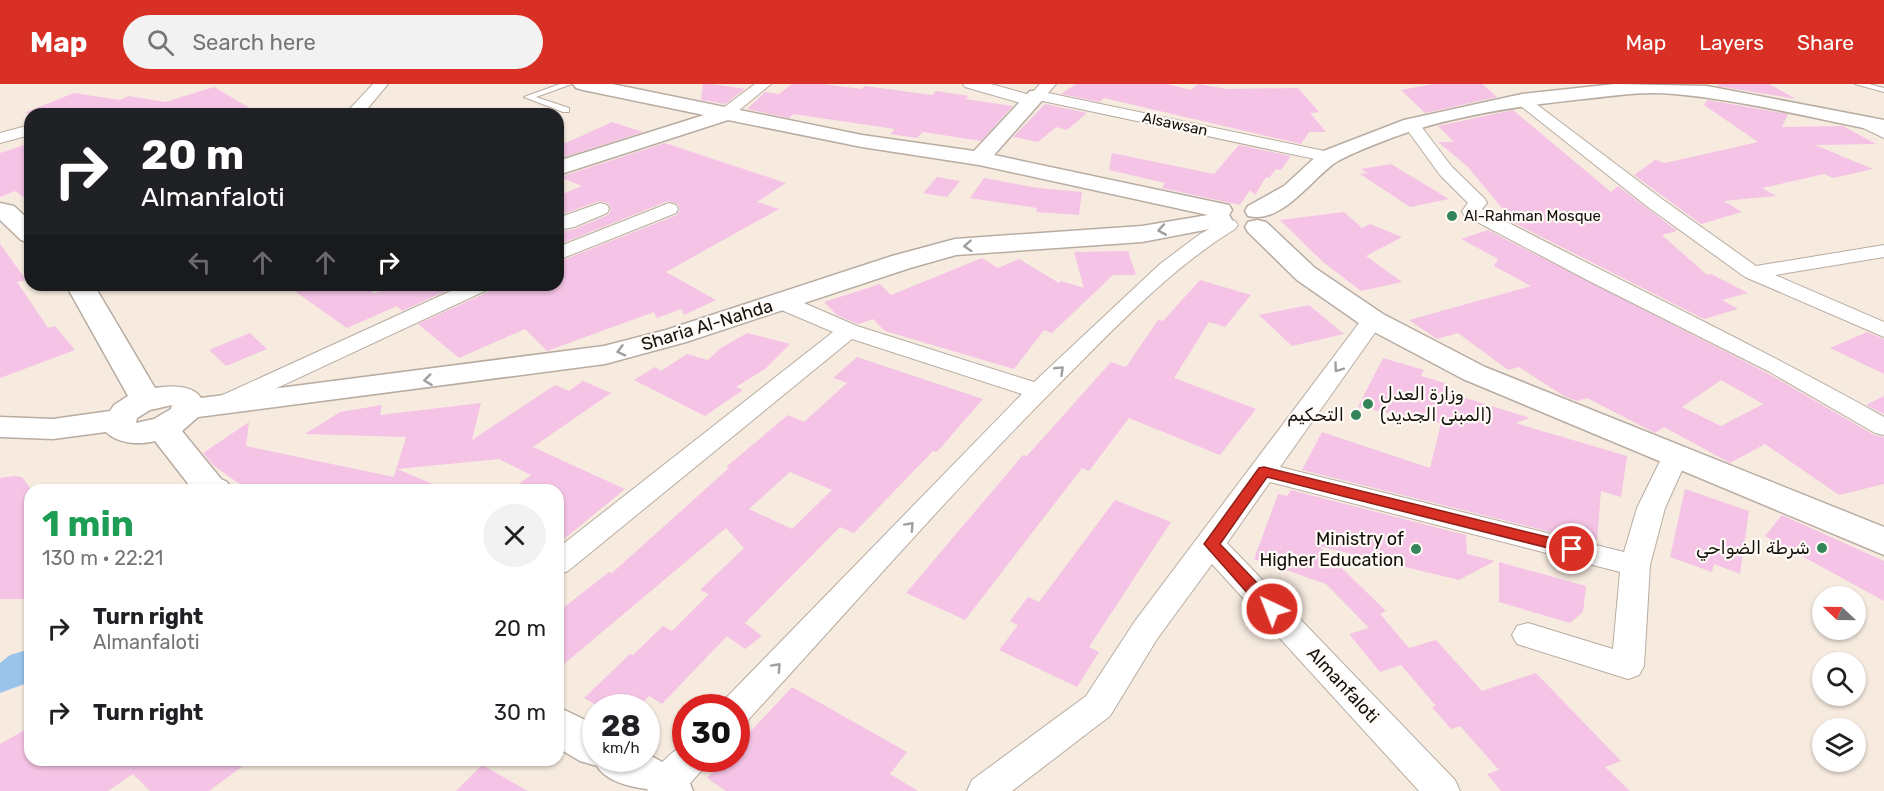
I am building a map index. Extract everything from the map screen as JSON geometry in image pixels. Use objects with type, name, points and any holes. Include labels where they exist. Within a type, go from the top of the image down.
[{"type":"street","points":[[360,108],[381,84]]},
{"type":"street","points":[[584,84],[862,141],[979,158],[1236,219],[1306,274],[1373,320],[1474,373],[1884,542]]},
{"type":"street","points":[[564,166],[725,114],[764,84]]},
{"type":"street","name":"Alsawsan","points":[[970,84],[1039,93],[1329,157]]},
{"type":"street","points":[[1612,84],[1706,88],[1875,125],[1884,133]]},
{"type":"street","points":[[1329,157],[1411,124],[1522,100],[1641,87]]},
{"type":"street","points":[[979,158],[1039,93]]},
{"type":"street","points":[[1522,100],[1628,182],[1752,273],[1884,330]]},
{"type":"street","points":[[1411,124],[1446,171],[1478,203],[1471,211],[1598,278],[1776,366],[1884,427]]},
{"type":"street","points":[[0,138],[24,132]]},
{"type":"street","name":"Sharia Al-Nahda","points":[[166,412],[604,356],[676,336],[956,247],[1142,234],[1236,219],[1292,191],[1329,157]]},
{"type":"street","points":[[564,223],[600,209]]},
{"type":"street","points":[[564,252],[669,209]]},
{"type":"street","points":[[0,210],[5,211],[24,230]]},
{"type":"street","points":[[750,695],[1037,391],[1160,275],[1205,238],[1236,219]]},
{"type":"street","points":[[1752,273],[1884,251]]},
{"type":"street","points":[[89,291],[166,412],[207,484]]},
{"type":"street","points":[[225,403],[468,291]]},
{"type":"street","points":[[780,302],[849,332],[1037,391]]},
{"type":"street","points":[[985,791],[1098,706],[1146,630],[1264,472],[1373,320]]},
{"type":"street","points":[[564,559],[849,332]]},
{"type":"street","points":[[0,428],[53,429],[119,420],[129,410],[166,412]]},
{"type":"street","points":[[1528,635],[1628,666],[1635,565],[1651,508],[1676,455]]},
{"type":"street","points":[[1264,472],[1635,565]]},
{"type":"street","name":"Almanfaloti","points":[[1211,544],[1442,791]]},
{"type":"street","points":[[564,729],[582,739]]},
{"type":"street","points":[[654,772],[675,779]]},
{"type":"lane","points":[[560,108],[528,97],[568,84]]},
{"type":"lane","points":[[1859,84],[1884,90]]},
{"type":"water","points":[[24,651],[24,684],[0,693],[0,663],[10,655]]},
{"type":"building","points":[[703,84],[745,89],[725,104],[701,100]]},
{"type":"building","points":[[792,84],[823,84],[861,89],[865,86],[932,95],[936,91],[969,96],[965,99],[1013,106],[981,141],[923,132],[917,138],[890,134],[895,129],[793,114],[789,118],[747,109],[765,92],[779,94]]},
{"type":"building","points":[[1076,84],[1167,84],[1191,90],[1198,84],[1227,89],[1298,88],[1319,112],[1310,113],[1326,132],[1309,132],[1301,144],[1104,98],[1100,102],[1061,94]]},
{"type":"building","points":[[1433,84],[1482,84],[1497,97],[1425,113],[1401,90]]},
{"type":"building","points":[[1719,84],[1769,84],[1796,99],[1717,86]]},
{"type":"building","points":[[214,87],[250,108],[36,108],[74,93],[120,100],[129,96],[165,102]]},
{"type":"building","points":[[1707,100],[1788,114],[1782,127],[1843,126],[1876,144],[1815,145],[1873,169],[1833,178],[1824,174],[1762,188],[1776,196],[1724,201],[1742,212],[1701,224],[1634,175],[1655,160],[1665,163],[1758,142],[1704,105]]},
{"type":"building","points":[[1045,104],[1087,113],[1067,130],[1056,127],[1038,142],[1013,137]]},
{"type":"building","points":[[1513,110],[1611,192],[1618,186],[1677,231],[1662,235],[1707,275],[1711,274],[1748,293],[1722,300],[1738,309],[1704,319],[1514,223],[1516,222],[1468,167],[1438,142],[1454,142],[1438,126]]},
{"type":"building","points":[[612,122],[643,132],[564,157],[564,142]]},
{"type":"building","points":[[665,143],[786,183],[757,202],[779,209],[666,272],[716,300],[684,315],[681,309],[657,318],[654,312],[547,351],[525,329],[459,358],[418,324],[490,291],[564,291],[564,260],[677,215],[680,210],[678,204],[668,201],[564,243],[564,231],[575,229],[608,215],[611,210],[608,203],[599,201],[564,214],[564,194],[582,186],[564,179],[564,176]]},
{"type":"building","points":[[24,145],[24,198],[15,191],[0,197],[0,153]]},
{"type":"building","points":[[1239,145],[1291,156],[1281,170],[1276,169],[1269,178],[1266,177],[1255,195],[1250,190],[1240,205],[1162,188],[1165,183],[1109,170],[1112,153],[1214,174]]},
{"type":"building","points":[[1391,164],[1449,199],[1410,207],[1360,174],[1368,173],[1361,169]]},
{"type":"building","points":[[937,177],[960,181],[947,197],[923,193]]},
{"type":"building","points":[[984,178],[1038,188],[1082,192],[1079,215],[1036,212],[1037,208],[970,198]]},
{"type":"building","points":[[1344,212],[1362,228],[1370,224],[1402,237],[1366,256],[1402,282],[1361,291],[1323,262],[1280,220]]},
{"type":"building","points":[[1488,230],[1767,373],[1874,435],[1884,437],[1884,484],[1839,495],[1765,444],[1730,463],[1664,427],[1655,433],[1587,398],[1577,401],[1564,396],[1519,367],[1508,370],[1458,333],[1437,339],[1409,320],[1531,286],[1494,266],[1498,259],[1461,239]],"holes":[[[1721,380],[1763,404],[1721,426],[1682,407]]]},
{"type":"building","points":[[0,244],[24,277],[24,280],[17,282],[48,328],[55,326],[75,350],[0,378]]},
{"type":"building","points":[[1128,251],[1136,275],[1113,275],[1052,333],[1044,330],[1014,369],[885,331],[873,319],[859,324],[855,323],[837,315],[824,302],[880,284],[891,295],[982,258],[998,268],[1019,259],[1059,283],[1061,281],[1084,288],[1074,252]]},
{"type":"building","points":[[1200,280],[1251,295],[1225,327],[1209,322],[1174,378],[1256,409],[1220,455],[1129,418],[1089,471],[1082,468],[965,620],[906,593],[1023,455],[1027,456],[1111,362],[1126,367],[1158,320],[1163,321]]},
{"type":"building","points":[[295,291],[373,291],[373,294],[380,291],[446,291],[402,311],[397,306],[347,328]]},
{"type":"building","points":[[1309,305],[1344,334],[1292,346],[1259,315]]},
{"type":"building","points":[[1867,332],[1884,339],[1884,374],[1830,348]]},
{"type":"building","points":[[250,333],[267,349],[226,366],[209,350]]},
{"type":"building","points":[[747,333],[790,344],[765,369],[736,387],[743,390],[705,416],[634,380],[655,367],[661,371],[687,354],[708,360],[721,348]]},
{"type":"building","points":[[857,357],[983,399],[937,452],[933,451],[854,533],[840,527],[745,623],[762,636],[745,649],[727,636],[662,704],[660,694],[588,694],[663,626],[672,631],[709,594],[700,590],[744,548],[726,528],[564,664],[564,607],[609,572],[612,573],[729,468],[726,467],[788,415],[804,422],[847,383],[833,378]],"holes":[[[790,472],[832,490],[792,529],[749,509]]]},
{"type":"building","points":[[1383,358],[1424,370],[1421,376],[1445,383],[1443,389],[1457,393],[1456,395],[1530,418],[1515,423],[1627,456],[1621,497],[1601,491],[1597,540],[1567,531],[1567,536],[1302,470],[1322,432],[1430,468],[1441,423],[1358,407]]},
{"type":"building","points":[[583,381],[611,393],[533,447],[625,489],[564,539],[564,484],[519,484],[531,475],[499,459],[397,469],[433,484],[240,484],[213,465],[203,453],[249,422],[246,446],[394,477],[406,437],[305,434],[340,412],[382,405],[380,415],[481,403],[472,440],[555,385],[569,391]]},
{"type":"building","points":[[1884,396],[1884,414],[1866,405]]},
{"type":"building","points":[[22,477],[27,484],[24,484],[24,599],[0,599],[0,478]]},
{"type":"building","points":[[1685,489],[1749,511],[1740,574],[1714,564],[1712,572],[1670,557]]},
{"type":"building","points":[[1291,490],[1466,535],[1467,554],[1495,561],[1459,580],[1319,546],[1386,611],[1380,614],[1409,648],[1436,640],[1482,691],[1536,673],[1621,761],[1605,767],[1630,791],[1501,791],[1487,774],[1499,770],[1460,726],[1451,729],[1432,707],[1436,706],[1401,665],[1380,672],[1349,634],[1369,628],[1326,584],[1254,559],[1278,494],[1287,496]]},
{"type":"building","points":[[1115,500],[1171,522],[1089,647],[1099,652],[1077,687],[999,650],[1018,625],[1010,621],[1028,597],[1039,602]]},
{"type":"building","name":"شرطة الضواحي","points":[[1782,515],[1884,561],[1884,601],[1866,591],[1866,586],[1857,586],[1765,536]]},
{"type":"building","points":[[1499,562],[1586,586],[1583,612],[1570,623],[1499,602]]},
{"type":"building","points":[[792,687],[907,752],[890,774],[918,791],[726,791],[707,778],[713,772],[750,772],[750,732]]},
{"type":"building","points":[[24,730],[24,766],[243,766],[209,791],[150,791],[133,774],[108,791],[0,791],[0,744]]},
{"type":"building","points":[[481,766],[484,766],[528,791],[456,791]]},
{"type":"place","name":"Al-Rahman Mosque","points":[[1452,216]]},
{"type":"place","name":"وزارة العدل (المبنى الجديد)","points":[[1368,404]]},
{"type":"place","name":"التحكيم","points":[[1356,415]]},
{"type":"place","name":"شرطة الضواحي","points":[[1822,548]]},
{"type":"place","name":"Ministry of Higher Education","points":[[1416,549]]},
{"type":"route","points":[[1272,609],[1211,544],[1264,472],[1572,549]]}]
